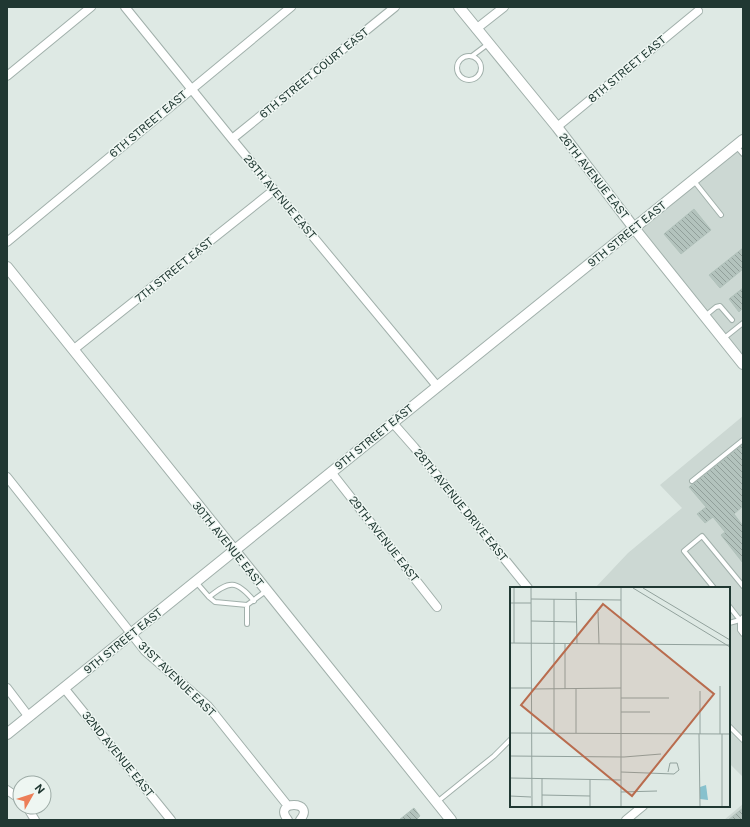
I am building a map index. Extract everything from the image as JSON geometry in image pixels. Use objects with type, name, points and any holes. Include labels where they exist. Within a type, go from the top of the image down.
[{"type":"street","points":[[7,76],[91,7]]},
{"type":"street","name":"28TH AVENUE EAST","points":[[125,7],[232,139],[437,386]]},
{"type":"street","name":"6TH STREET EAST","points":[[7,242],[290,7]]},
{"type":"street","name":"6TH STREET COURT EAST","points":[[232,139],[396,7]]},
{"type":"street","name":"26TH AVENUE EAST","points":[[459,7],[557,127],[634,228],[743,364]]},
{"type":"street","points":[[476,29],[504,7]]},
{"type":"street","name":"8TH STREET EAST","points":[[557,127],[698,11]]},
{"type":"street","name":"9TH STREET EAST","points":[[7,734],[392,422],[740,143]]},
{"type":"street","name":"7TH STREET EAST","points":[[73,350],[274,190]]},
{"type":"street","name":"30TH AVENUE EAST","points":[[7,267],[451,820]]},
{"type":"street","name":"28TH AVENUE DRIVE EAST","points":[[392,422],[527,587]]},
{"type":"street","name":"29TH AVENUE EAST","points":[[331,472],[437,607]]},
{"type":"street","name":"31ST AVENUE EAST","points":[[7,477],[145,651],[208,706],[288,806],[291,804],[297,804],[302,808],[303,814],[300,820]]},
{"type":"street","points":[[7,688],[29,717]]},
{"type":"street","name":"32ND AVENUE EAST","points":[[64,688],[171,820]]},
{"type":"street","points":[[288,806],[285,814],[288,820]]},
{"type":"street","points":[[626,820],[642,807]]},
{"type":"lane","points":[[472,56],[479,61],[482,68],[481,73],[472,81],[464,80],[458,74],[458,62],[464,57],[472,56],[488,43]]},
{"type":"lane","points":[[740,143],[743,154]]},
{"type":"lane","points":[[693,180],[721,215]]},
{"type":"lane","points":[[705,316],[716,307],[720,306],[732,320]]},
{"type":"lane","points":[[723,339],[743,323]]},
{"type":"lane","points":[[692,481],[743,440]]},
{"type":"lane","points":[[713,587],[684,551],[702,536],[743,586]]},
{"type":"lane","points":[[196,582],[215,602],[247,605],[266,591]]},
{"type":"lane","points":[[209,597],[221,588],[234,585],[241,588],[254,601]]},
{"type":"lane","points":[[247,605],[247,624]]},
{"type":"lane","points":[[730,607],[741,619],[740,630],[743,634]]},
{"type":"lane","points":[[730,623],[741,619]]},
{"type":"lane","points":[[730,727],[743,740]]},
{"type":"lane","points":[[436,802],[494,756],[510,740]]},
{"type":"shaded area","points":[[739,149],[743,153],[743,356],[641,228]]},
{"type":"shaded area","points":[[743,416],[743,777],[730,764],[730,587],[596,587],[628,553],[682,508],[660,485]]},
{"type":"shaded area","points":[[743,804],[743,820],[724,820]]},
{"type":"building","points":[[694,209],[711,230],[681,254],[664,234]]},
{"type":"building","points":[[743,248],[743,269],[720,288],[709,275]]},
{"type":"building","points":[[743,288],[743,308],[739,312],[729,299]]},
{"type":"building","points":[[743,444],[743,506],[734,514],[743,526],[743,563],[721,535],[725,532],[713,517],[705,523],[697,514],[706,507],[689,487]]},
{"type":"building","points":[[414,808],[420,816],[416,820],[399,820]]},
{"type":"building","points":[[743,808],[743,820],[728,820]]}]
